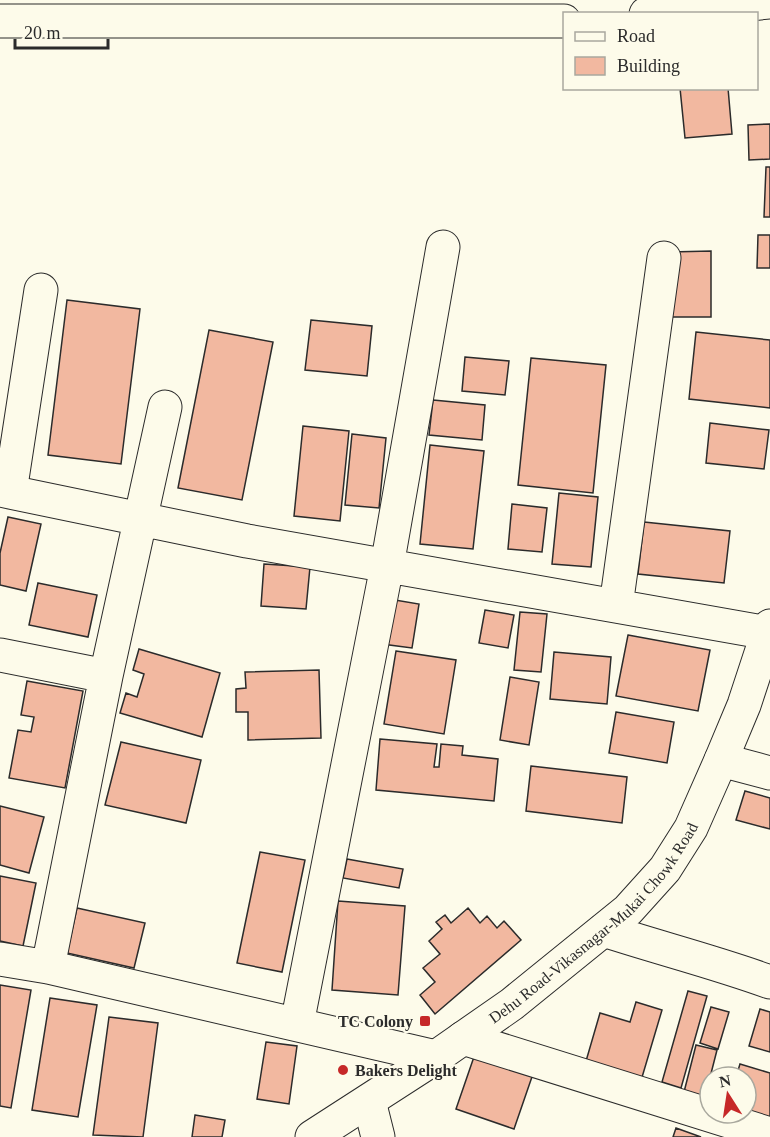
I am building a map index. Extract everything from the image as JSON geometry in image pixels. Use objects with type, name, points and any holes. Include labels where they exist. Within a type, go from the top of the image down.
[{"type":"street","points":[[667,12],[770,2]]},
{"type":"street","points":[[0,21],[563,21]]},
{"type":"street","points":[[297,1024],[387,566],[443,247]]},
{"type":"street","points":[[616,606],[664,258]]},
{"type":"street","points":[[41,290],[5,491],[247,541],[616,606],[769,629]]},
{"type":"street","points":[[48,967],[106,676],[165,407]]},
{"type":"street","name":"Dehu Road-Vikasnagar-Mukai Chowk Road","points":[[312,1137],[436,1057],[512,1004],[628,910],[666,868],[691,828],[721,760],[744,705],[769,629]]},
{"type":"street","points":[[0,655],[106,676]]},
{"type":"street","points":[[721,760],[770,773]]},
{"type":"street","points":[[604,930],[662,949],[715,962],[770,982]]},
{"type":"street","points":[[0,958],[48,967],[436,1057]]},
{"type":"street","points":[[463,1038],[770,1134]]},
{"type":"street","points":[[369,1101],[378,1137]]},
{"type":"building","points":[[680,90],[728,90],[732,134],[685,138]]},
{"type":"building","points":[[770,124],[770,159],[749,160],[748,125]]},
{"type":"building","points":[[766,167],[770,167],[770,217],[764,217]]},
{"type":"building","points":[[758,235],[770,235],[770,268],[757,268]]},
{"type":"building","points":[[711,251],[711,317],[670,317],[670,252]]},
{"type":"building","points":[[67,300],[140,309],[121,464],[48,455]]},
{"type":"building","points":[[311,320],[372,326],[367,376],[305,370]]},
{"type":"building","points":[[209,330],[273,342],[242,500],[178,488]]},
{"type":"building","points":[[696,332],[770,340],[770,408],[689,399]]},
{"type":"building","points":[[465,357],[509,361],[505,395],[462,391]]},
{"type":"building","points":[[531,358],[606,365],[593,493],[518,485]]},
{"type":"building","points":[[433,400],[485,405],[482,440],[429,435]]},
{"type":"building","points":[[710,423],[769,430],[764,469],[706,463]]},
{"type":"building","points":[[303,426],[349,431],[340,521],[294,516]]},
{"type":"building","points":[[352,434],[386,438],[379,508],[345,505]]},
{"type":"building","points":[[430,445],[484,451],[473,549],[420,544]]},
{"type":"building","points":[[559,493],[598,497],[591,567],[552,564]]},
{"type":"building","points":[[512,504],[547,508],[542,552],[508,549]]},
{"type":"building","points":[[8,517],[41,524],[26,591],[0,585],[0,553]]},
{"type":"building","points":[[644,522],[730,531],[724,583],[638,574]]},
{"type":"building","points":[[264,564],[310,567],[306,609],[261,606]]},
{"type":"building","points":[[38,583],[97,595],[88,637],[29,625]]},
{"type":"building","points":[[389,599],[419,604],[412,648],[382,644]]},
{"type":"building","points":[[485,610],[514,615],[508,648],[479,643]]},
{"type":"building","points":[[520,612],[547,614],[541,672],[514,670]]},
{"type":"building","points":[[628,635],[710,650],[698,711],[616,696]]},
{"type":"building","points":[[139,649],[220,673],[202,737],[120,713],[126,693],[137,697],[144,674],[133,670]]},
{"type":"building","points":[[396,651],[456,660],[444,734],[384,724]]},
{"type":"building","points":[[554,652],[611,657],[607,704],[550,699]]},
{"type":"building","points":[[319,670],[321,738],[248,740],[248,712],[236,712],[236,689],[246,688],[245,672]]},
{"type":"building","points":[[510,677],[539,682],[529,745],[500,740]]},
{"type":"building","points":[[27,681],[83,691],[65,788],[9,778],[18,730],[31,732],[34,717],[21,715]]},
{"type":"building","points":[[616,712],[674,722],[667,763],[609,753]]},
{"type":"building","points":[[380,739],[437,744],[434,767],[439,767],[441,744],[463,746],[462,755],[498,759],[494,801],[376,790]]},
{"type":"building","points":[[121,742],[201,760],[186,823],[105,805]]},
{"type":"building","points":[[531,766],[627,777],[622,823],[526,811]]},
{"type":"building","points":[[745,791],[770,798],[770,829],[736,820]]},
{"type":"building","points":[[0,806],[44,817],[29,873],[0,865]]},
{"type":"building","points":[[260,852],[305,860],[282,972],[237,963]]},
{"type":"building","points":[[347,859],[403,869],[399,888],[343,878]]},
{"type":"building","points":[[0,876],[36,883],[23,946],[0,941]]},
{"type":"building","points":[[338,901],[405,906],[398,995],[332,990]]},
{"type":"building","points":[[77,908],[145,923],[134,968],[67,953]]},
{"type":"building","points":[[468,908],[480,923],[487,916],[497,928],[504,921],[521,940],[435,1014],[420,995],[435,982],[423,968],[440,954],[429,941],[442,929],[436,922],[445,915],[451,923]]},
{"type":"building","points":[[0,985],[31,990],[11,1108],[0,1106]]},
{"type":"building","points":[[688,991],[707,996],[681,1088],[662,1082]]},
{"type":"building","points":[[50,998],[97,1005],[78,1117],[32,1110]]},
{"type":"building","points":[[636,1002],[662,1010],[640,1084],[584,1068],[600,1013],[630,1022]]},
{"type":"building","points":[[711,1007],[729,1012],[718,1049],[700,1043]]},
{"type":"building","points":[[760,1009],[770,1012],[770,1052],[749,1046]]},
{"type":"building","points":[[109,1017],[158,1023],[143,1137],[93,1135]]},
{"type":"building","points":[[266,1042],[297,1046],[289,1104],[257,1099]]},
{"type":"building","points":[[696,1045],[717,1050],[713,1065],[698,1065],[698,1095],[684,1092]]},
{"type":"building","points":[[476,1051],[534,1071],[514,1129],[456,1109]]},
{"type":"building","points":[[758,1069],[770,1073],[770,1131],[758,1122]]},
{"type":"building","points":[[195,1115],[225,1120],[222,1137],[192,1137]]},
{"type":"building","points":[[676,1128],[701,1137],[673,1137]]},
{"type":"place","name":"TC Colony","points":[[425,1021]]},
{"type":"place","name":"Bakers Delight","points":[[343,1070]]}]
